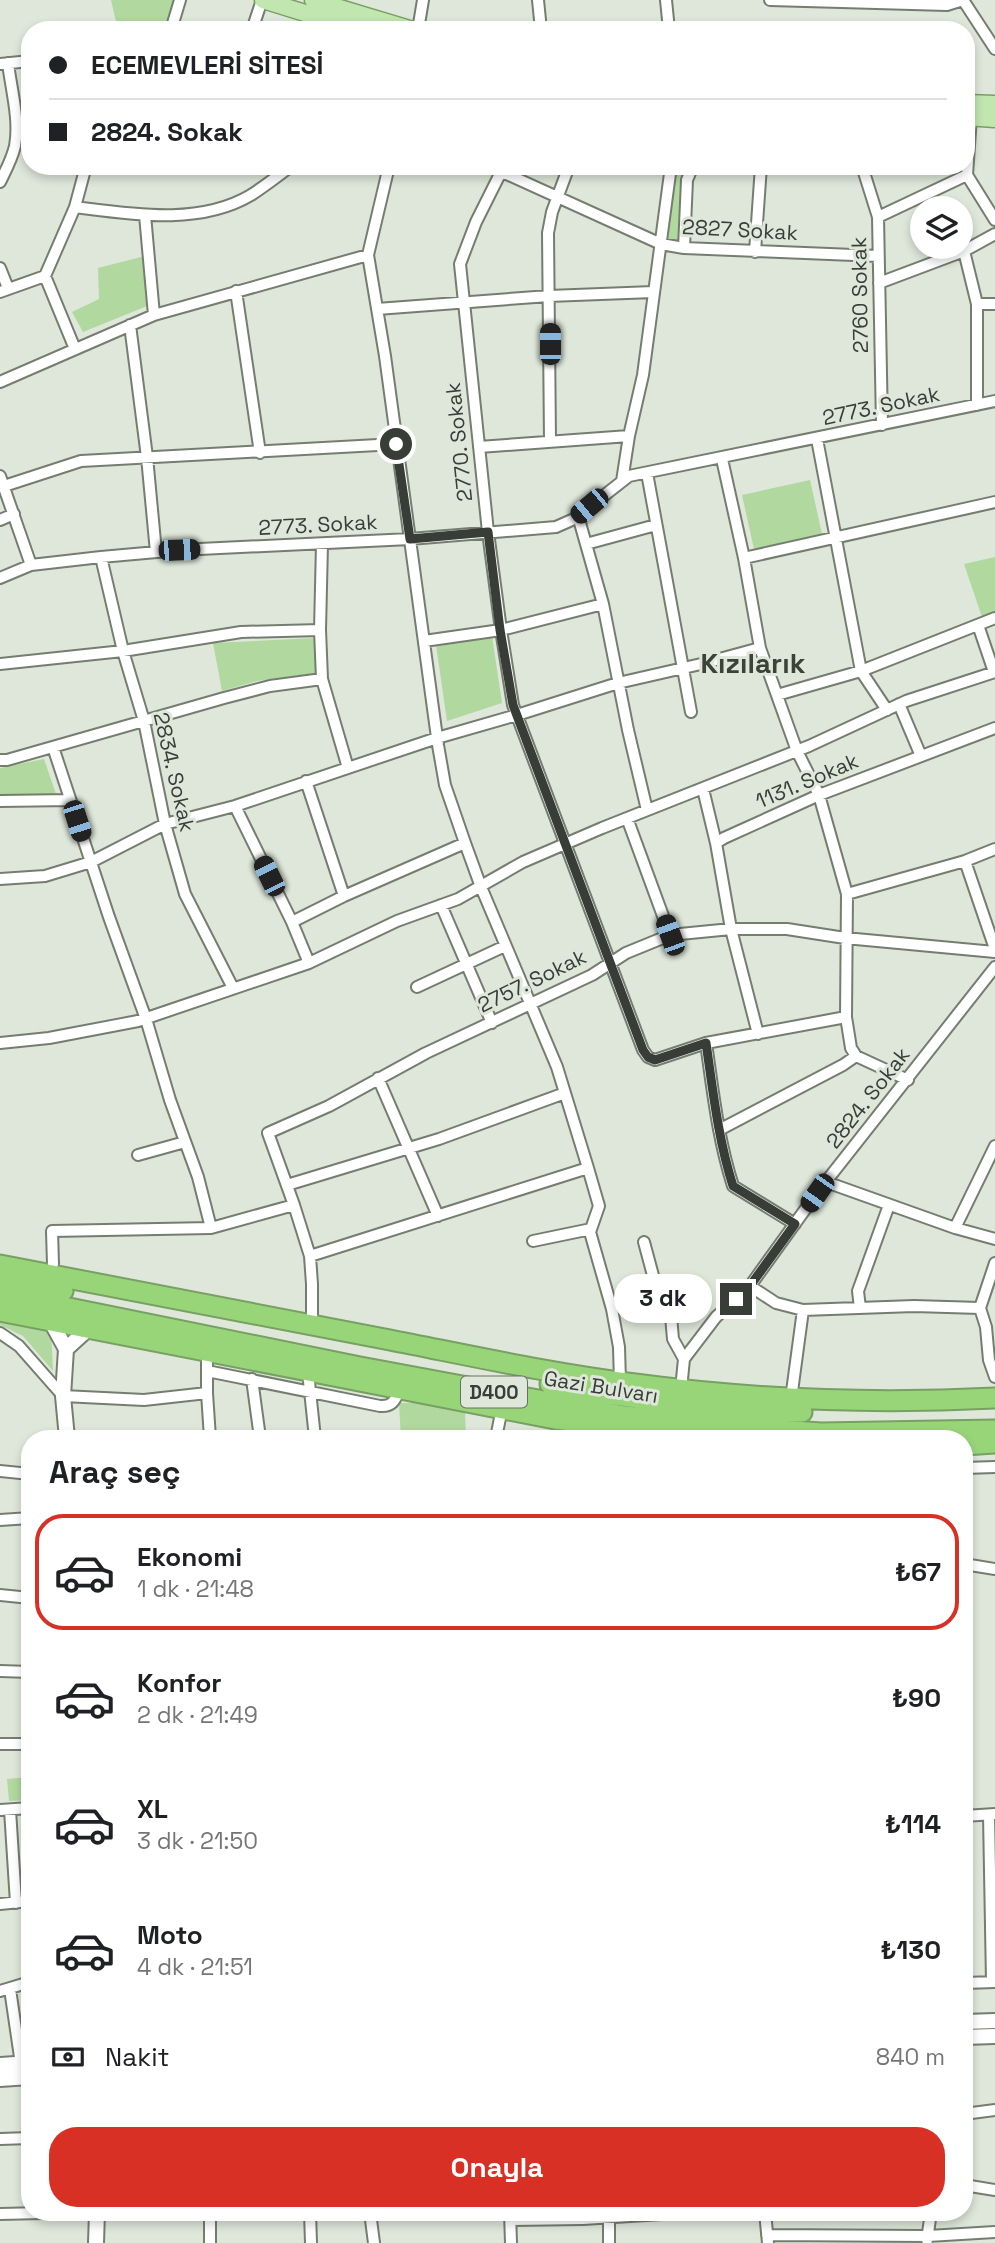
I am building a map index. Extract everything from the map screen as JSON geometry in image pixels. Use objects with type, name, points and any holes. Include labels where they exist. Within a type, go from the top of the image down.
[{"type":"highway","points":[[0,1265],[569,1375],[620,1382],[791,1399],[908,1402],[995,1398]]},
{"type":"highway","name":"Gazi Bulvarı","points":[[0,1279],[603,1395],[736,1410],[869,1414],[995,1410]]},
{"type":"highway","name":"Gazi Bulvarı","points":[[0,1294],[360,1367],[624,1416],[779,1430]]},
{"type":"highway","points":[[0,1311],[89,1328],[207,1362],[308,1372],[555,1419],[648,1430]]},
{"type":"highway","name":"Gazi Bulvarı","points":[[973,1430],[995,1430]]},
{"type":"main road","points":[[263,0],[330,21]]},
{"type":"main road","points":[[313,0],[385,21]]},
{"type":"main road","points":[[975,111],[995,104]]},
{"type":"main road","points":[[975,115],[995,119]]},
{"type":"main road","points":[[50,1320],[66,1349],[63,1396],[66,1430]]},
{"type":"main road","points":[[66,1349],[89,1328]]},
{"type":"main road","points":[[973,2022],[995,2021]]},
{"type":"main road","points":[[973,2037],[995,2036]]},
{"type":"main road","points":[[0,2065],[21,2063]]},
{"type":"main road","points":[[0,2079],[21,2078]]},
{"type":"main road","points":[[96,2243],[97,2221]]},
{"type":"street","points":[[174,21],[180,0]]},
{"type":"street","points":[[255,21],[263,0]]},
{"type":"street","points":[[418,21],[423,0]]},
{"type":"street","points":[[538,0],[540,21]]},
{"type":"street","points":[[666,0],[668,21]]},
{"type":"street","points":[[770,0],[947,5],[963,0],[995,49]]},
{"type":"street","points":[[0,182],[12,159],[16,143],[15,113],[4,64]]},
{"type":"street","points":[[75,349],[45,276],[75,207],[84,175]]},
{"type":"street","points":[[75,207],[145,215],[197,212],[250,196],[279,175]]},
{"type":"street","points":[[386,175],[368,255],[445,785],[481,887],[557,1067],[589,1168],[599,1206],[591,1229],[620,1347],[620,1382]]},
{"type":"street","name":"2770. Sokak","points":[[500,175],[476,222],[460,264],[488,532],[500,630],[513,705],[643,1050],[648,1057],[655,1060],[706,1043]]},
{"type":"street","name":"2827 Sokak","points":[[507,175],[661,244],[755,252],[878,256]]},
{"type":"street","points":[[550,440],[548,233],[566,175]]},
{"type":"street","points":[[622,481],[643,375],[670,175]]},
{"type":"street","points":[[684,248],[689,175]]},
{"type":"street","points":[[755,252],[760,175]]},
{"type":"street","name":"2760 Sokak","points":[[865,175],[878,217],[882,425]]},
{"type":"street","points":[[878,217],[967,175],[995,220]]},
{"type":"street","points":[[145,215],[154,315]]},
{"type":"street","points":[[973,246],[995,234]]},
{"type":"street","points":[[0,382],[154,315],[368,255]]},
{"type":"street","points":[[879,283],[943,259]]},
{"type":"street","points":[[966,259],[977,304],[977,405]]},
{"type":"street","points":[[0,268],[4,290],[45,276]]},
{"type":"street","points":[[236,291],[260,453]]},
{"type":"street","points":[[377,309],[549,296],[653,292]]},
{"type":"street","points":[[977,304],[995,304]]},
{"type":"street","points":[[130,325],[156,552]]},
{"type":"street","name":"2773. Sokak","points":[[0,578],[31,565],[101,557],[410,539],[556,527],[578,516],[629,476],[995,401]]},
{"type":"street","points":[[479,447],[629,436]]},
{"type":"street","points":[[817,439],[861,671],[887,710]]},
{"type":"street","points":[[31,565],[2,481],[81,461],[396,444]]},
{"type":"street","points":[[722,459],[760,648],[797,751],[819,795],[847,894],[846,1017],[851,1048],[856,1056],[908,1080]]},
{"type":"street","points":[[647,473],[691,712]]},
{"type":"street","points":[[744,558],[995,502]]},
{"type":"street","points":[[0,520],[14,514]]},
{"type":"street","points":[[578,516],[603,604],[647,810]]},
{"type":"street","points":[[586,544],[656,525]]},
{"type":"street","points":[[322,544],[322,679],[348,768]]},
{"type":"street","name":"2834. Sokak","points":[[101,557],[123,651],[144,722],[165,824],[185,894],[233,988]]},
{"type":"street","points":[[424,641],[500,630],[603,604]]},
{"type":"street","points":[[777,695],[861,671],[995,618]]},
{"type":"street","points":[[0,1043],[49,1038],[146,1018],[309,962],[397,921],[481,887],[523,862],[566,843],[797,751],[900,704],[994,672],[978,625]]},
{"type":"street","points":[[0,664],[123,651],[241,632],[320,630]]},
{"type":"street","points":[[0,879],[45,876],[91,862],[165,824],[235,806],[437,738],[618,683],[760,648]]},
{"type":"street","points":[[0,760],[270,686],[322,679]]},
{"type":"street","points":[[900,704],[921,756]]},
{"type":"street","name":"1131. Sokak","points":[[716,844],[819,795],[995,728]]},
{"type":"street","points":[[53,747],[146,1018],[170,1100],[198,1177],[211,1228]]},
{"type":"street","points":[[306,781],[344,896]]},
{"type":"street","points":[[703,789],[731,929],[758,1034]]},
{"type":"street","points":[[0,802],[71,800]]},
{"type":"street","points":[[235,806],[309,962]]},
{"type":"street","points":[[626,818],[670,935]]},
{"type":"street","points":[[292,922],[465,843]]},
{"type":"street","points":[[847,894],[965,861],[995,849]]},
{"type":"street","points":[[965,861],[995,950]]},
{"type":"street","points":[[441,905],[492,1023]]},
{"type":"street","name":"2757. Sokak","points":[[287,1185],[268,1133],[328,1106],[426,1053],[592,975],[626,953],[670,935],[731,929],[787,929],[845,938],[995,950]]},
{"type":"street","points":[[417,987],[505,946]]},
{"type":"street","name":"2824. Sokak","points":[[684,1359],[716,1317],[750,1286],[826,1182],[995,967]]},
{"type":"street","points":[[795,1224],[733,1186],[724,1160],[706,1043],[846,1017]]},
{"type":"street","points":[[719,1130],[856,1056]]},
{"type":"street","points":[[378,1079],[438,1216]]},
{"type":"street","points":[[312,1326],[310,1256],[287,1185],[409,1149],[565,1093]]},
{"type":"street","points":[[138,1155],[185,1142]]},
{"type":"street","points":[[955,1228],[995,1146]]},
{"type":"street","points":[[310,1256],[589,1168]]},
{"type":"street","points":[[826,1182],[955,1228],[995,1239]]},
{"type":"street","points":[[53,1264],[52,1231],[211,1228],[295,1205]]},
{"type":"street","points":[[860,1308],[858,1291],[889,1205]]},
{"type":"street","points":[[533,1241],[591,1229]]},
{"type":"street","points":[[644,1242],[658,1294],[671,1316],[673,1339],[684,1359],[681,1389]]},
{"type":"street","points":[[995,1263],[980,1308],[986,1327],[989,1360],[995,1377]]},
{"type":"street","points":[[750,1286],[776,1303],[803,1310],[914,1306],[980,1308]]},
{"type":"street","points":[[791,1399],[803,1310]]},
{"type":"street","points":[[0,1333],[19,1346],[63,1396],[144,1400],[207,1393]]},
{"type":"street","points":[[209,1430],[207,1362],[252,1379],[388,1407],[400,1389]]},
{"type":"street","points":[[308,1372],[314,1430]]},
{"type":"street","points":[[252,1379],[259,1430]]},
{"type":"street","points":[[498,1430],[502,1408]]},
{"type":"street","points":[[977,1468],[979,1444]]},
{"type":"street","points":[[973,1468],[995,1467]]},
{"type":"street","points":[[0,1471],[21,1473]]},
{"type":"street","points":[[0,1520],[21,1519]]},
{"type":"street","points":[[973,1565],[995,1569]]},
{"type":"street","points":[[0,1595],[21,1597]]},
{"type":"street","points":[[0,1671],[21,1672]]},
{"type":"street","points":[[0,1744],[21,1744]]},
{"type":"street","points":[[5,1810],[16,1903]]},
{"type":"street","points":[[973,1816],[992,1815],[994,1982],[973,1983]]},
{"type":"street","points":[[0,1904],[21,1902]]},
{"type":"street","points":[[5,1990],[21,2044]]},
{"type":"street","points":[[16,2021],[21,2021]]},
{"type":"street","points":[[973,2113],[995,2110]]},
{"type":"street","points":[[0,2139],[21,2138]]},
{"type":"street","points":[[973,2186],[995,2190]]},
{"type":"street","points":[[0,2214],[21,2214]]},
{"type":"street","points":[[209,2243],[210,2221]]},
{"type":"street","points":[[310,2221],[311,2243]]},
{"type":"street","points":[[371,2221],[374,2243]]},
{"type":"street","points":[[510,2221],[511,2243]]},
{"type":"street","points":[[609,2221],[609,2243]]},
{"type":"street","points":[[766,2221],[768,2239],[928,2240],[995,2232]]},
{"type":"street","points":[[928,2240],[930,2221]]},
{"type":"green space","points":[[111,0],[174,0],[169,21],[116,21]]},
{"type":"green space","points":[[672,175],[687,175],[681,241],[667,240]]},
{"type":"green space","points":[[145,256],[149,303],[147,306],[83,332],[72,312],[99,299],[98,268]]},
{"type":"green space","points":[[810,480],[822,534],[754,549],[742,495]]},
{"type":"green space","points":[[995,557],[995,612],[982,617],[964,564]]},
{"type":"green space","points":[[492,636],[502,703],[447,721],[436,645]]},
{"type":"green space","points":[[315,638],[315,673],[257,681],[222,691],[213,643]]},
{"type":"green space","points":[[44,759],[56,794],[0,796],[0,768]]},
{"type":"green space","points":[[0,1318],[51,1329],[53,1371],[23,1336],[0,1325]]},
{"type":"green space","points":[[399,1403],[421,1403],[465,1412],[466,1430],[401,1430]]},
{"type":"green space","points":[[21,1778],[21,1800],[9,1801],[7,1779]]},
{"type":"district","name":"Kızılarık","points":[[753,663]]},
{"type":"route","points":[[396,444],[410,539],[488,532],[500,630],[513,705],[643,1050],[648,1057],[655,1060],[706,1043],[724,1160],[733,1186],[795,1224],[750,1286],[736,1299]]}]
